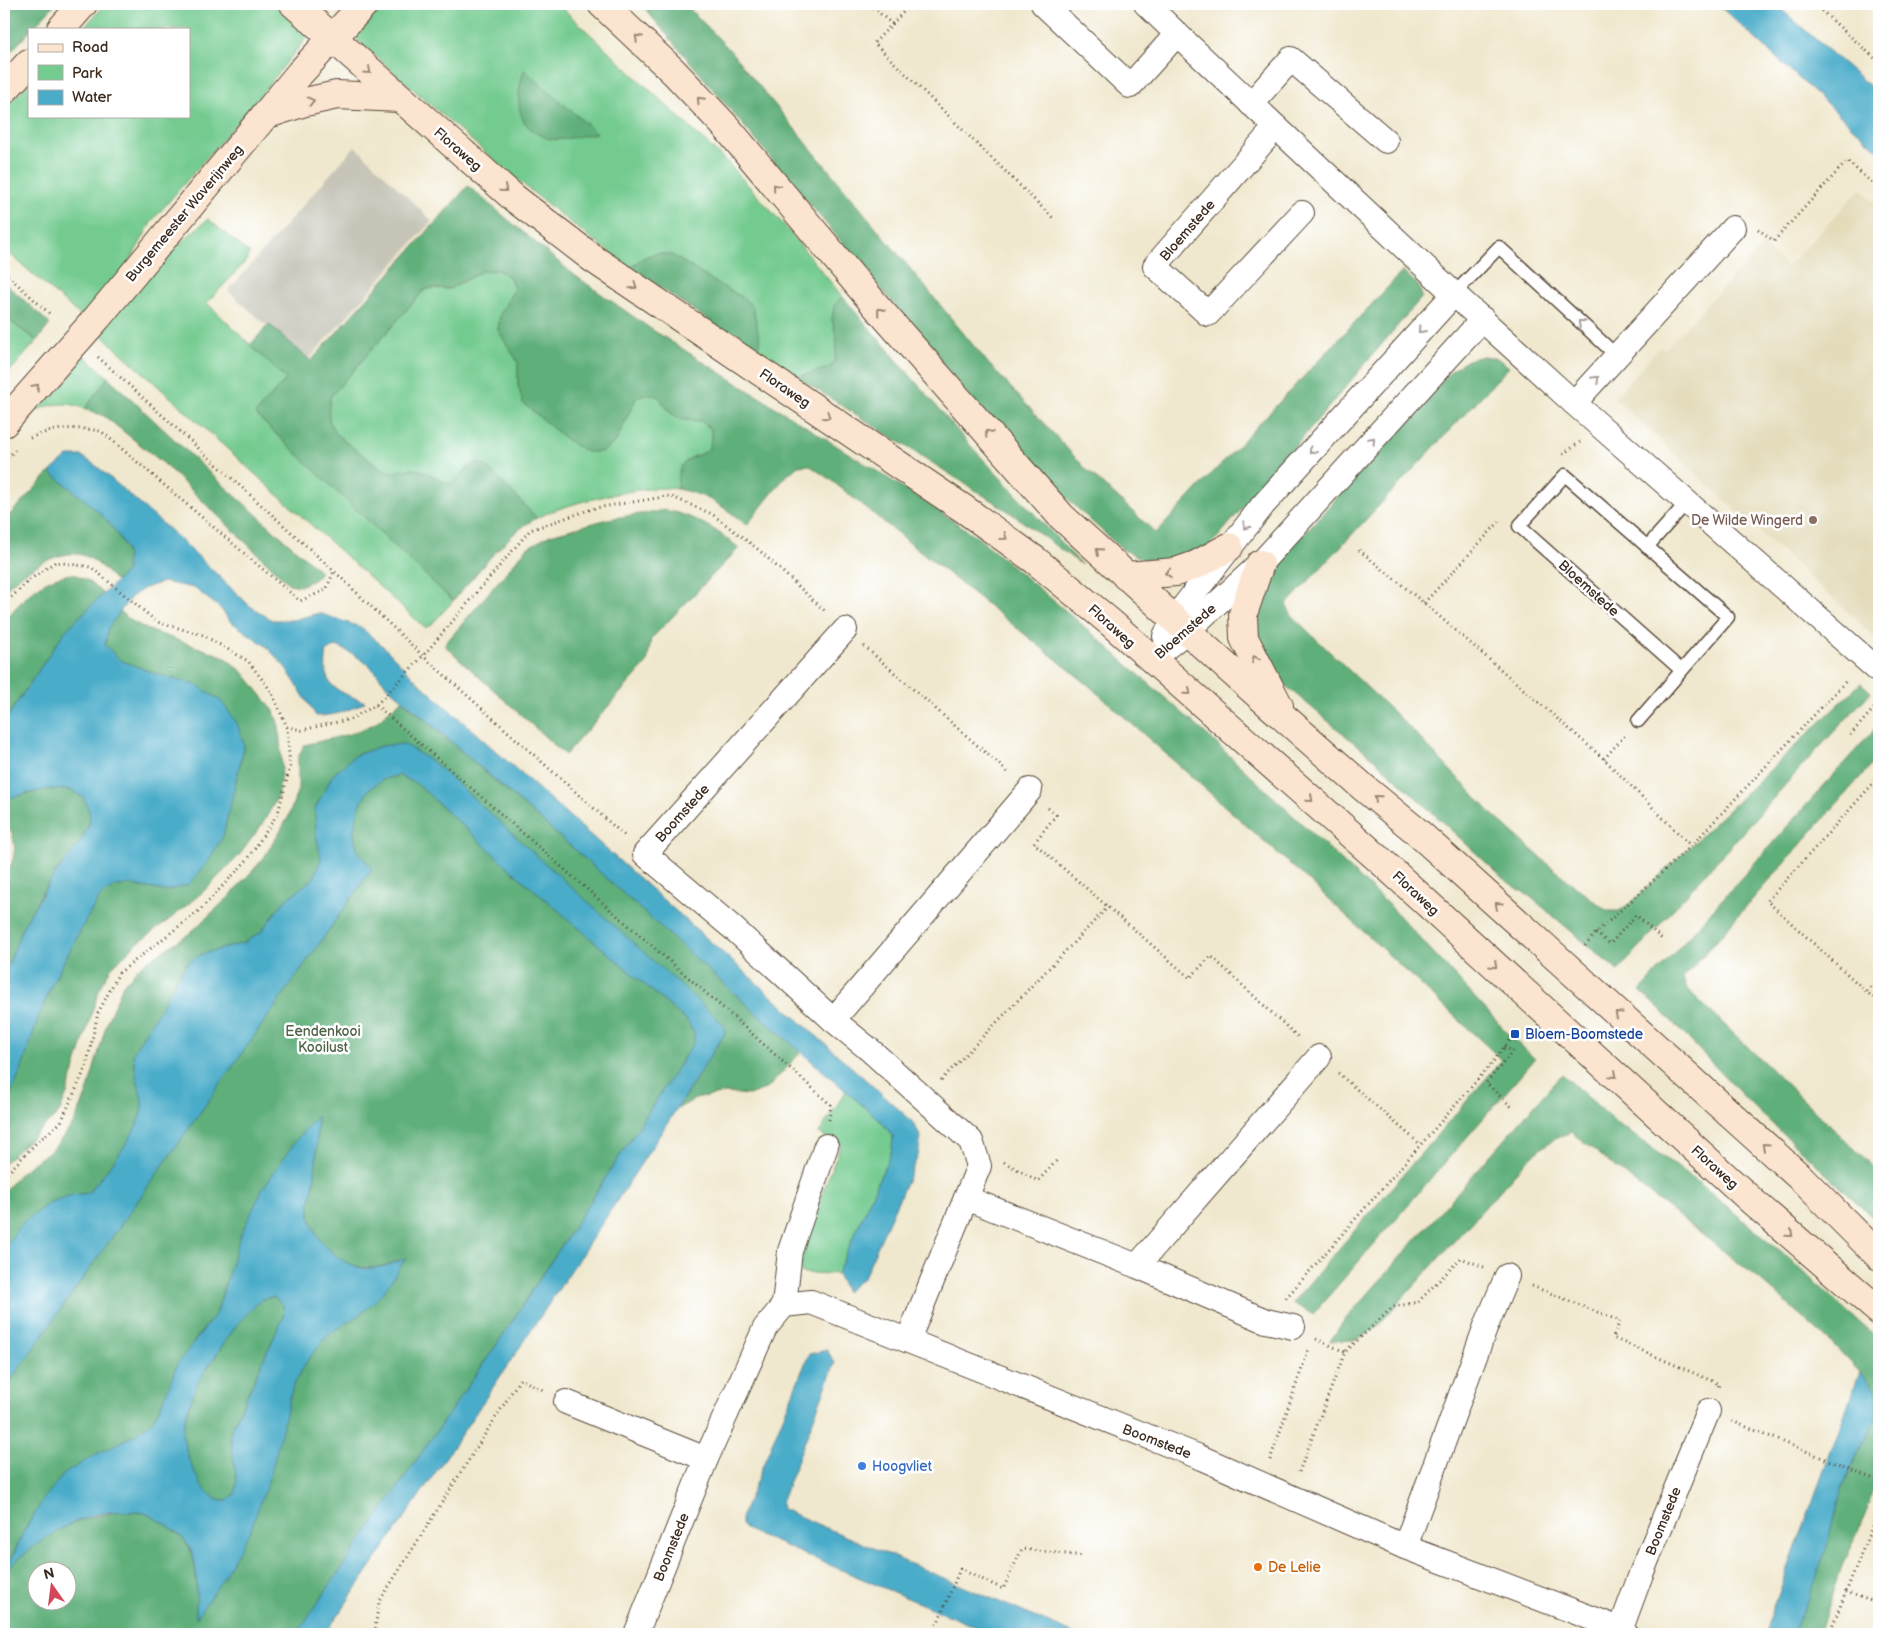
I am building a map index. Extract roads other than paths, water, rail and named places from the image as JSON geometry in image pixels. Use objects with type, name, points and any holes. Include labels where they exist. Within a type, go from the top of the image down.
[{"type":"main road","points":[[62,28],[83,4]]},
{"type":"main road","name":"Floraweg","points":[[294,4],[514,198],[592,258],[956,503],[1027,554],[1110,623],[1381,861],[1754,1202],[1879,1311]]},
{"type":"main road","name":"Burgemeester Waverijnweg","points":[[4,423],[97,318],[265,115],[364,4]]},
{"type":"main road","points":[[602,4],[674,72],[727,128],[877,307],[1061,516],[1285,718],[1415,830],[1802,1179],[1879,1256]]},
{"type":"main road","points":[[4,90],[28,64]]},
{"type":"main road","points":[[265,115],[304,102],[337,95],[399,98]]},
{"type":"main road","points":[[1126,576],[1176,572],[1196,565],[1228,547]]},
{"type":"main road","points":[[1260,564],[1243,614],[1244,638],[1285,718]]},
{"type":"street","points":[[1043,4],[1130,86],[1176,34]]},
{"type":"street","points":[[1146,4],[1454,294],[1574,403],[1688,501],[1879,671]]},
{"type":"street","points":[[1251,104],[1291,59],[1386,141]]},
{"type":"street","name":"Bloemstede","points":[[1276,127],[1155,266],[1208,314],[1302,214]]},
{"type":"street","points":[[1574,403],[1733,228]]},
{"type":"street","name":"Bloemstede","points":[[1151,660],[1181,625],[1228,547],[1263,505],[1454,294]]},
{"type":"street","name":"Bloemstede","points":[[1181,625],[1260,564],[1483,319]]},
{"type":"street","name":"Boomstede","points":[[845,630],[645,854],[734,929],[833,1020],[971,1141],[978,1166],[966,1198]]},
{"type":"street","points":[[833,1020],[1030,790]]},
{"type":"street","points":[[1137,1266],[1319,1057]]},
{"type":"street","points":[[784,1305],[790,1251],[826,1146]]},
{"type":"street","points":[[908,1340],[966,1198],[1137,1266],[1266,1321],[1303,1332]]},
{"type":"street","points":[[1405,1547],[1486,1326],[1507,1276]]},
{"type":"street","name":"Boomstede","points":[[636,1634],[706,1459],[765,1328],[784,1305],[811,1302],[863,1322],[1197,1456],[1405,1547],[1614,1631],[1641,1574],[1708,1411]]},
{"type":"street","points":[[566,1402],[706,1459]]},
{"type":"lane","points":[[1454,294],[1499,247],[1617,356]]},
{"type":"lane","name":"Bloemstede","points":[[1638,721],[1728,618],[1565,475],[1518,526],[1681,670]]},
{"type":"lane","points":[[1647,547],[1688,501]]},
{"type":"water","points":[[1717,4],[1775,4],[1879,94],[1879,151]]},
{"type":"water","points":[[68,456],[82,456],[99,468],[181,540],[250,606],[272,620],[293,620],[319,613],[360,627],[384,647],[417,681],[911,1120],[921,1136],[918,1156],[864,1277],[846,1292],[837,1274],[892,1150],[893,1137],[883,1123],[765,1021],[575,850],[385,684],[364,661],[337,646],[327,651],[326,672],[332,686],[365,702],[341,712],[316,716],[286,668],[266,646],[230,621],[220,608],[194,588],[163,582],[145,588],[131,597],[108,628],[105,645],[120,660],[156,674],[197,685],[221,701],[237,723],[244,746],[223,836],[206,865],[188,885],[165,891],[132,885],[116,886],[101,895],[53,982],[39,1016],[21,1071],[4,1108],[4,975],[24,924],[50,881],[78,845],[90,823],[89,811],[84,798],[71,790],[48,789],[4,799],[4,722],[65,631],[127,571],[126,550],[112,526],[92,506],[50,472]]},
{"type":"water","points":[[404,744],[434,763],[723,1024],[725,1033],[528,1336],[325,1634],[296,1634],[504,1334],[694,1042],[694,1033],[687,1021],[510,869],[417,784],[399,775],[384,779],[369,789],[360,805],[353,832],[358,852],[372,869],[4,1390],[4,1309],[9,1275],[4,1249],[19,1226],[50,1202],[72,1195],[88,1193],[122,1150],[137,1125],[141,1113],[142,1102],[133,1053],[187,963],[202,954],[244,943],[261,932],[285,900],[314,878],[321,858],[316,833],[315,809],[332,776],[354,756],[381,746]]},
{"type":"water","points":[[317,1116],[316,1165],[310,1203],[310,1216],[316,1234],[328,1249],[344,1261],[362,1268],[379,1267],[406,1258],[383,1293],[367,1309],[328,1335],[307,1361],[293,1386],[271,1473],[251,1529],[222,1580],[196,1618],[196,1577],[190,1548],[179,1534],[170,1527],[147,1514],[137,1512],[114,1512],[97,1515],[64,1527],[48,1536],[7,1569],[23,1533],[44,1498],[64,1474],[91,1457],[136,1434],[153,1420],[164,1399],[177,1364],[217,1312],[240,1236],[262,1190],[296,1140]],"holes":[[[274,1297],[283,1305],[284,1315],[230,1433],[237,1483],[235,1494],[227,1500],[217,1500],[201,1486],[189,1460],[182,1434],[186,1414],[198,1382],[237,1324],[262,1299]]]},
{"type":"water","points":[[827,1350],[835,1363],[781,1503],[782,1509],[1075,1634],[992,1634],[745,1529],[741,1525],[741,1518],[809,1354]]},
{"type":"water","points":[[1860,1372],[1876,1389],[1876,1419],[1842,1488],[1829,1541],[1805,1607],[1791,1634],[1764,1634]]},
{"type":"place","name":"De Wilde Wingerd","points":[[1813,520]]},
{"type":"place","name":"Bloem-Boomstede","points":[[1515,1034]]},
{"type":"place","name":"Hoogvliet","points":[[862,1466]]},
{"type":"place","name":"De Lelie","points":[[1258,1567]]},
{"type":"park label","name":"Eendenkooi Kooilust","points":[[323,1040]]}]
